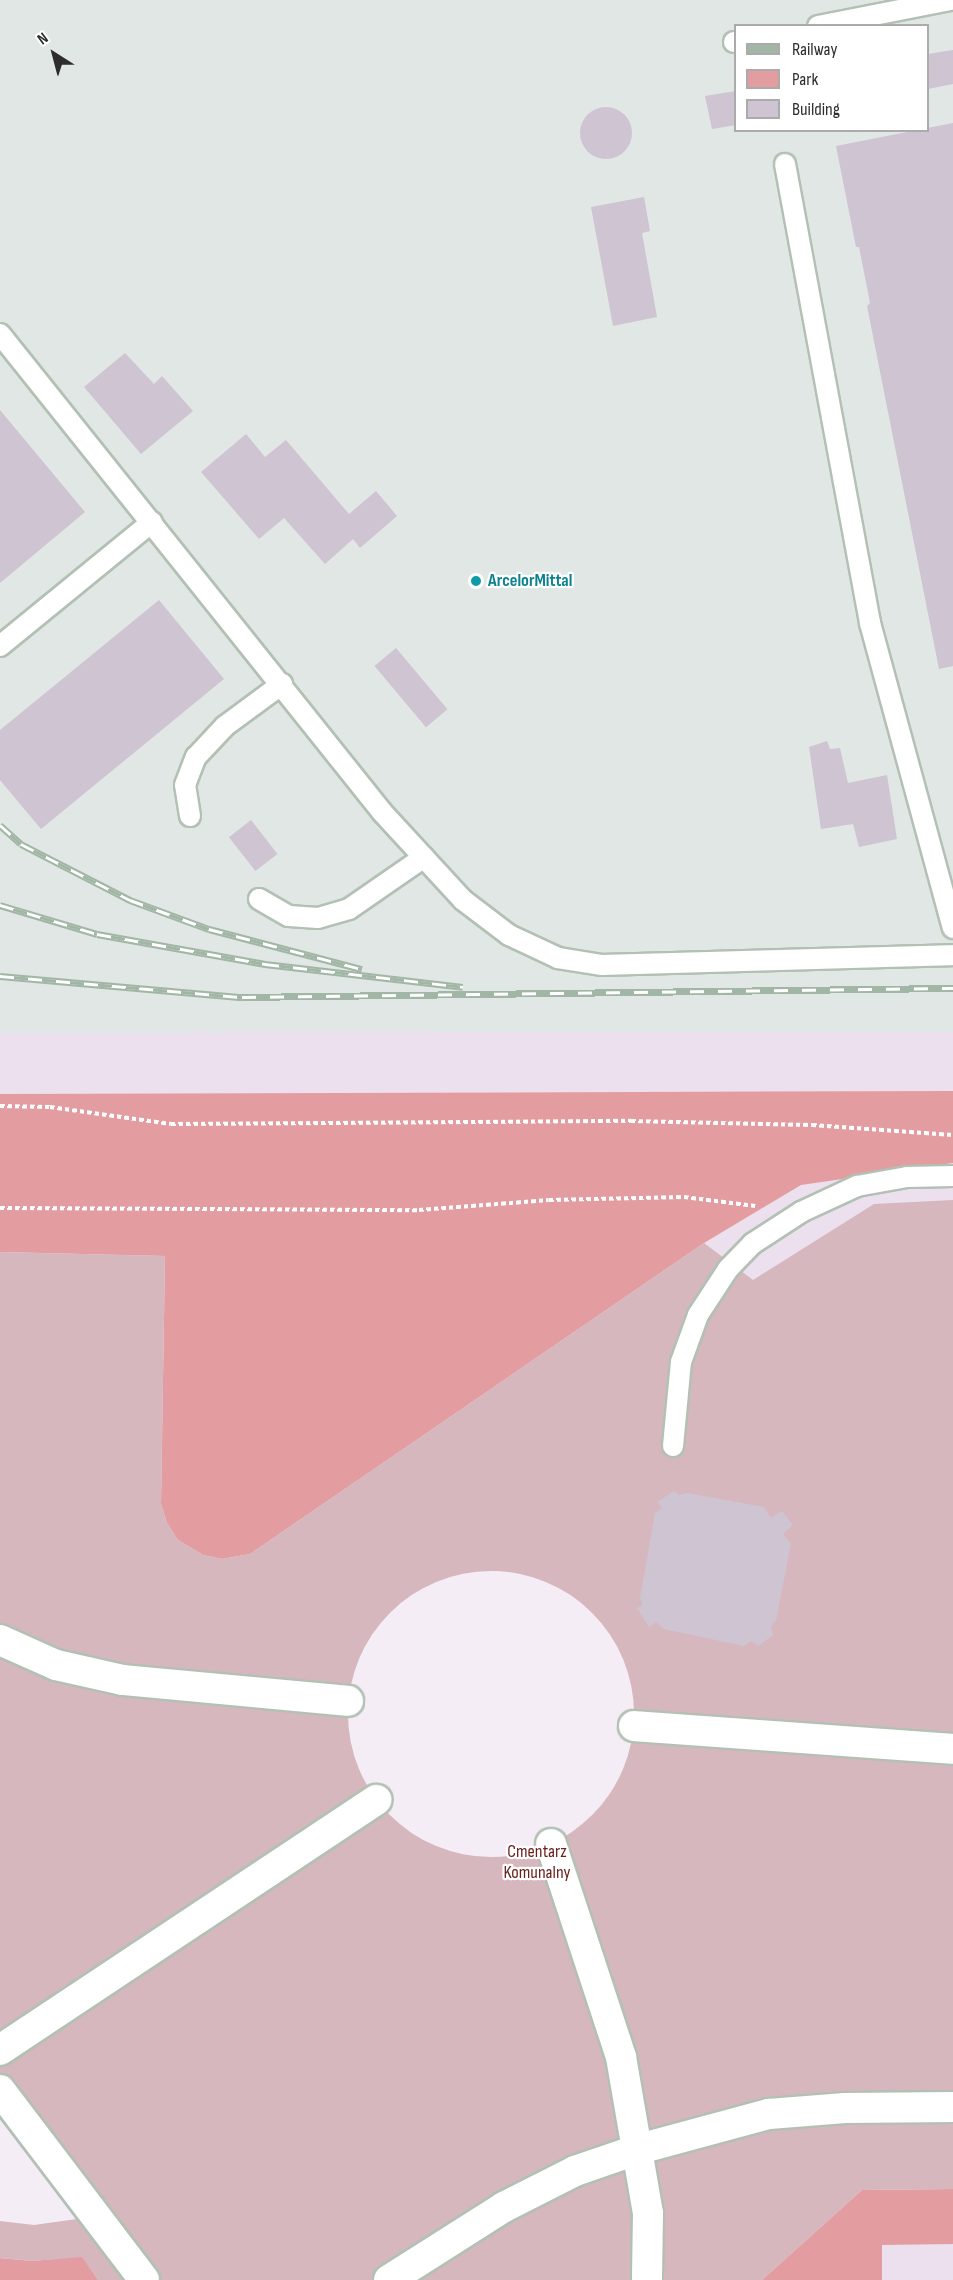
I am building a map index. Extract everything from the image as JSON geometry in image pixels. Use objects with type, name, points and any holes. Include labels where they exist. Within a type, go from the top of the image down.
[{"type":"street","points":[[0,1640],[56,1665],[123,1680],[348,1701]]},
{"type":"street","points":[[634,1726],[953,1749]]},
{"type":"street","points":[[0,2050],[376,1800]]},
{"type":"street","points":[[551,1844],[621,2058],[639,2149],[648,2213],[647,2280]]},
{"type":"street","points":[[0,2090],[144,2280]]},
{"type":"street","points":[[389,2280],[504,2207],[576,2171],[639,2149],[769,2114],[845,2108],[953,2107]]},
{"type":"lane","points":[[829,24],[950,0]]},
{"type":"lane","points":[[785,164],[870,623],[953,928]]},
{"type":"lane","points":[[0,334],[382,812],[463,900],[509,935],[558,958],[602,965],[953,955]]},
{"type":"lane","points":[[0,646],[152,522]]},
{"type":"lane","points":[[190,816],[185,785],[195,757],[225,726],[282,684]]},
{"type":"lane","points":[[259,899],[289,916],[318,918],[349,909],[424,857]]},
{"type":"lane","points":[[674,1446],[681,1362],[698,1316],[728,1269],[752,1244],[801,1212],[857,1186],[908,1177],[953,1176]]},
{"type":"path","points":[[0,1106],[50,1107],[171,1124],[643,1121],[812,1125],[953,1135]]},
{"type":"path","points":[[0,1208],[419,1210],[549,1200],[684,1197],[801,1212]]},
{"type":"shaded area","name":"ArcelorMittal","points":[[0,0],[953,0],[953,1032],[0,1033]]},
{"type":"shaded area","points":[[491,1571],[519,1574],[546,1582],[570,1595],[592,1613],[610,1635],[623,1659],[631,1686],[634,1714],[631,1742],[623,1769],[610,1793],[592,1815],[570,1833],[546,1846],[519,1854],[491,1857],[463,1854],[436,1846],[412,1833],[390,1815],[372,1793],[359,1769],[351,1742],[348,1714],[351,1686],[359,1659],[372,1635],[390,1613],[412,1595],[436,1582],[463,1574]]},
{"type":"shaded area","points":[[0,2085],[98,2216],[34,2225],[0,2221]]},
{"type":"green space","points":[[953,1091],[953,1163],[801,1185],[704,1243],[250,1554],[222,1559],[203,1555],[178,1540],[167,1523],[161,1504],[165,1256],[0,1252],[0,1094]]},
{"type":"green space","name":"Cmentarz Komunalny","points":[[953,1200],[953,2189],[862,2190],[762,2280],[98,2280],[82,2257],[33,2261],[0,2258],[0,1252],[165,1256],[161,1504],[167,1523],[178,1540],[203,1555],[222,1559],[250,1554],[704,1243],[753,1280],[874,1204]]},
{"type":"green space","points":[[953,2189],[953,2244],[882,2245],[882,2280],[762,2280],[862,2190]]},
{"type":"green space","points":[[82,2256],[98,2280],[0,2280],[0,2258],[33,2261]]},
{"type":"building","points":[[953,50],[953,84],[929,89],[929,54]]},
{"type":"building","points":[[734,91],[734,125],[712,129],[705,96]]},
{"type":"building","points":[[606,107],[616,109],[624,115],[630,123],[632,133],[630,143],[624,151],[616,157],[606,159],[596,157],[588,151],[582,143],[580,133],[582,123],[588,115],[596,109]]},
{"type":"building","points":[[953,123],[953,666],[939,669],[867,306],[870,303],[859,247],[856,247],[836,146],[907,132],[929,132],[929,128]]},
{"type":"building","points":[[644,197],[650,231],[642,233],[657,317],[613,326],[591,207]]},
{"type":"building","points":[[125,353],[154,384],[162,376],[193,411],[141,454],[84,387]]},
{"type":"building","points":[[0,410],[85,512],[0,583]]},
{"type":"building","points":[[246,434],[265,457],[286,440],[349,514],[376,491],[397,516],[360,548],[353,539],[325,564],[284,518],[259,539],[201,472]]},
{"type":"building","points":[[159,600],[224,679],[41,829],[0,780],[0,730]]},
{"type":"building","points":[[396,648],[447,709],[426,727],[375,666]]},
{"type":"building","points":[[827,741],[830,749],[840,748],[848,783],[887,775],[897,839],[859,847],[853,824],[821,829],[809,747]]},
{"type":"building","points":[[251,820],[277,854],[255,871],[229,837]]},
{"type":"building","points":[[674,1491],[679,1495],[687,1493],[764,1507],[771,1518],[782,1511],[793,1525],[783,1534],[791,1544],[776,1620],[771,1627],[773,1635],[758,1646],[751,1641],[744,1646],[664,1629],[656,1622],[649,1627],[637,1608],[643,1605],[640,1598],[655,1513],[662,1508],[657,1502]]},
{"type":"railway","points":[[0,825],[21,844],[130,900],[209,929],[362,969]]},
{"type":"railway","points":[[0,905],[97,934],[265,964],[463,987]]},
{"type":"railway","points":[[0,976],[242,997],[953,988]]},
{"type":"place","name":"ArcelorMittal","points":[[476,581]]}]
